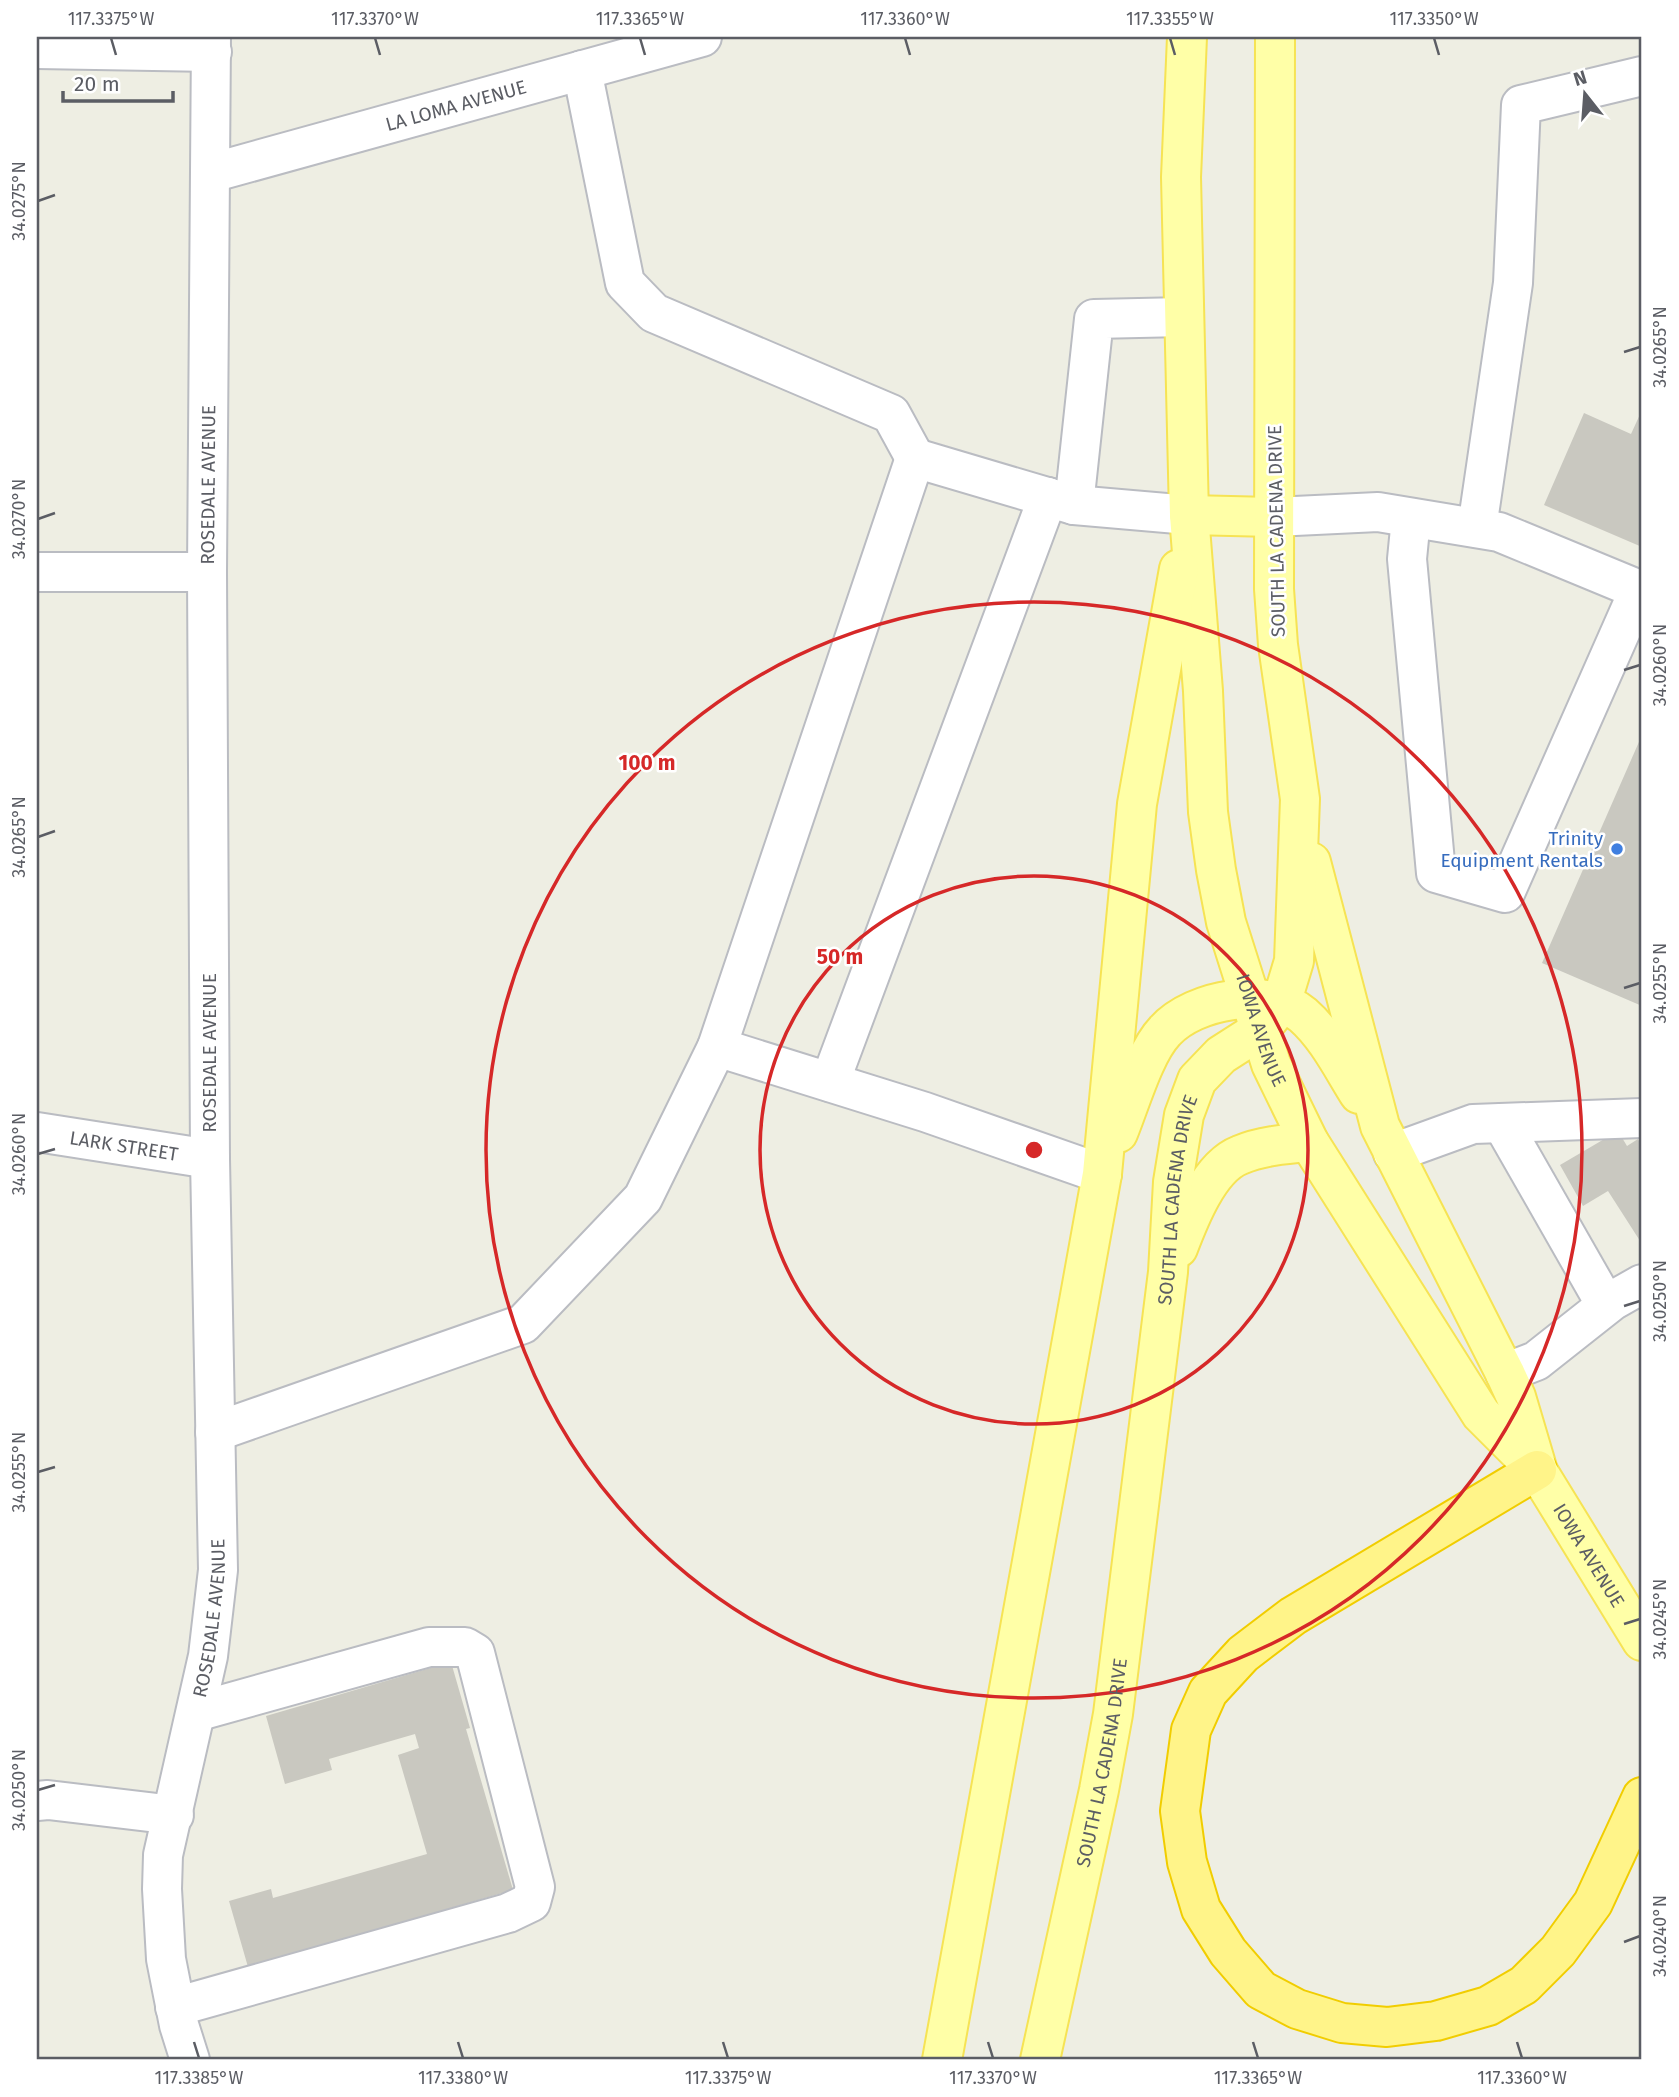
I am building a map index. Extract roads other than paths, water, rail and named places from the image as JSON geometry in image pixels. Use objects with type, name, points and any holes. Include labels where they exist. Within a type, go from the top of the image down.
[{"type":"highway","points":[[1537,1470],[1293,1616],[1243,1654],[1208,1692],[1191,1730],[1180,1811],[1186,1862],[1201,1909],[1228,1952],[1261,1990],[1297,2009],[1342,2023],[1387,2027],[1436,2021],[1488,2006],[1524,1986],[1558,1951],[1593,1903],[1642,1797]]},
{"type":"main road","points":[[942,2060],[1102,1174],[1137,804],[1189,515],[1181,177],[1187,37]]},
{"type":"main road","name":"SOUTH LA CADENA DRIVE","points":[[1040,2060],[1113,1714],[1168,1272],[1173,1182],[1184,1115],[1197,1080],[1263,1011],[1294,961],[1300,799],[1278,645],[1274,589],[1275,37]]},
{"type":"main road","points":[[1189,515],[1274,517]]},
{"type":"main road","name":"IOWA AVENUE","points":[[1189,515],[1203,691],[1208,812],[1216,870],[1226,922],[1263,1011],[1271,1064],[1309,1142],[1481,1414],[1537,1470],[1642,1641]]},
{"type":"main road","name":"IOWA AVENUE","points":[[1300,799],[1314,878],[1387,1140],[1516,1397],[1537,1470]]},
{"type":"main road","points":[[1102,1174],[1150,1052],[1165,1030],[1192,1010],[1220,1000],[1263,1011],[1301,1013],[1317,1028],[1387,1140]]},
{"type":"main road","points":[[1168,1272],[1191,1214],[1210,1182],[1226,1164],[1238,1155],[1277,1145],[1309,1142]]},
{"type":"street","name":"LA LOMA AVENUE","points":[[211,173],[702,37]]},
{"type":"street","points":[[37,49],[211,44]]},
{"type":"street","name":"ROSEDALE AVENUE","points":[[190,2060],[166,1959],[162,1889],[163,1855],[208,1656],[218,1570],[209,1159],[211,44]]},
{"type":"street","points":[[582,70],[625,283],[654,313],[891,414],[915,458],[1061,501],[1189,515]]},
{"type":"street","points":[[1477,528],[1513,283],[1521,105],[1642,76]]},
{"type":"street","points":[[830,1082],[1061,501],[1094,319],[1184,317]]},
{"type":"street","points":[[215,1432],[523,1324],[643,1198],[717,1047],[915,458]]},
{"type":"street","points":[[1274,517],[1378,512],[1499,532],[1640,590],[1505,892],[1436,873],[1407,559],[1411,518]]},
{"type":"street","points":[[37,572],[208,572]]},
{"type":"street","points":[[717,1047],[925,1112],[1102,1174]]},
{"type":"street","points":[[1387,1140],[1473,1124],[1642,1118]]},
{"type":"street","points":[[1502,1123],[1606,1305]]},
{"type":"street","name":"LARK STREET","points":[[37,1132],[209,1159]]},
{"type":"street","points":[[1505,1373],[1536,1361],[1606,1305],[1642,1284]]},
{"type":"street","points":[[176,2007],[508,1913],[531,1902],[535,1887],[475,1653],[465,1647],[429,1647],[196,1712]]},
{"type":"street","points":[[37,1801],[48,1800],[174,1815]]},
{"type":"place","name":"Trinity Equipment Rentals","points":[[1617,849]]}]
